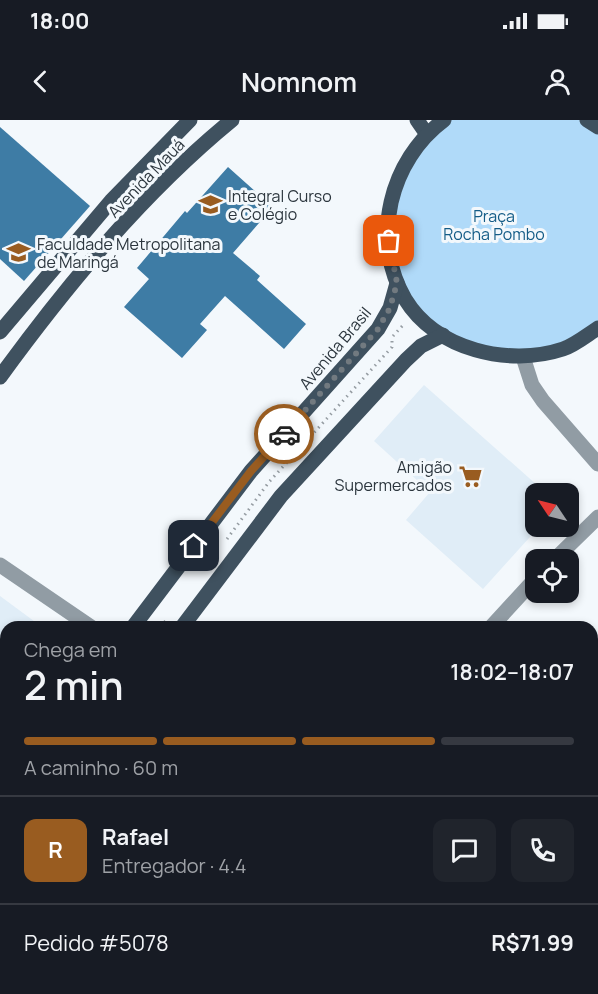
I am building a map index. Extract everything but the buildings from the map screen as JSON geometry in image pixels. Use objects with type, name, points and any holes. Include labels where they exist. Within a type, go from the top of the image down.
[{"type":"main road","name":"Avenida Mauá","points":[[3,328],[111,201],[190,120]]},
{"type":"main road","name":"Avenida Mauá","points":[[0,378],[69,288],[136,211],[232,120]]},
{"type":"main road","points":[[417,120],[426,133]]},
{"type":"main road","points":[[444,120],[426,133],[406,161],[392,192],[387,224],[390,257],[397,283],[415,312],[443,335],[481,353],[523,357],[564,348],[598,328]]},
{"type":"main road","points":[[587,120],[598,128]]},
{"type":"main road","name":"Avenida Brasil","points":[[138,621],[251,471],[378,329],[390,308],[397,283]]},
{"type":"main road","points":[[3,328],[27,341]]},
{"type":"main road","points":[[187,621],[281,496],[406,360],[421,346],[443,335]]},
{"type":"street","points":[[523,357],[532,385],[543,401],[598,464]]},
{"type":"street","points":[[565,549],[598,517]]},
{"type":"street","points":[[0,565],[82,621]]},
{"type":"street","points":[[497,621],[525,590]]},
{"type":"path","points":[[384,346],[392,337]]},
{"type":"shaded area","name":"Amigão Supermercados","points":[[424,385],[535,483],[525,483],[525,537],[530,537],[483,589],[406,520],[430,492],[374,441]]},
{"type":"shaded area","points":[[0,596],[34,621],[0,621]]},
{"type":"green space","name":"Praça Rocha Pombo","points":[[444,120],[587,120],[598,127],[598,328],[523,357],[443,335],[397,283],[392,192]]},
{"type":"way so far","points":[[284,434],[378,329],[390,308],[397,283],[390,257],[389,241]]},
{"type":"place","name":"Integral Curso e Colégio","points":[[210,205]]},
{"type":"place","name":"Faculdade Metropolitana de Maringá","points":[[19,253]]},
{"type":"place","name":"Amigão Supermercados","points":[[470,476]]},
{"type":"route","points":[[194,546],[251,471],[284,434]]}]
